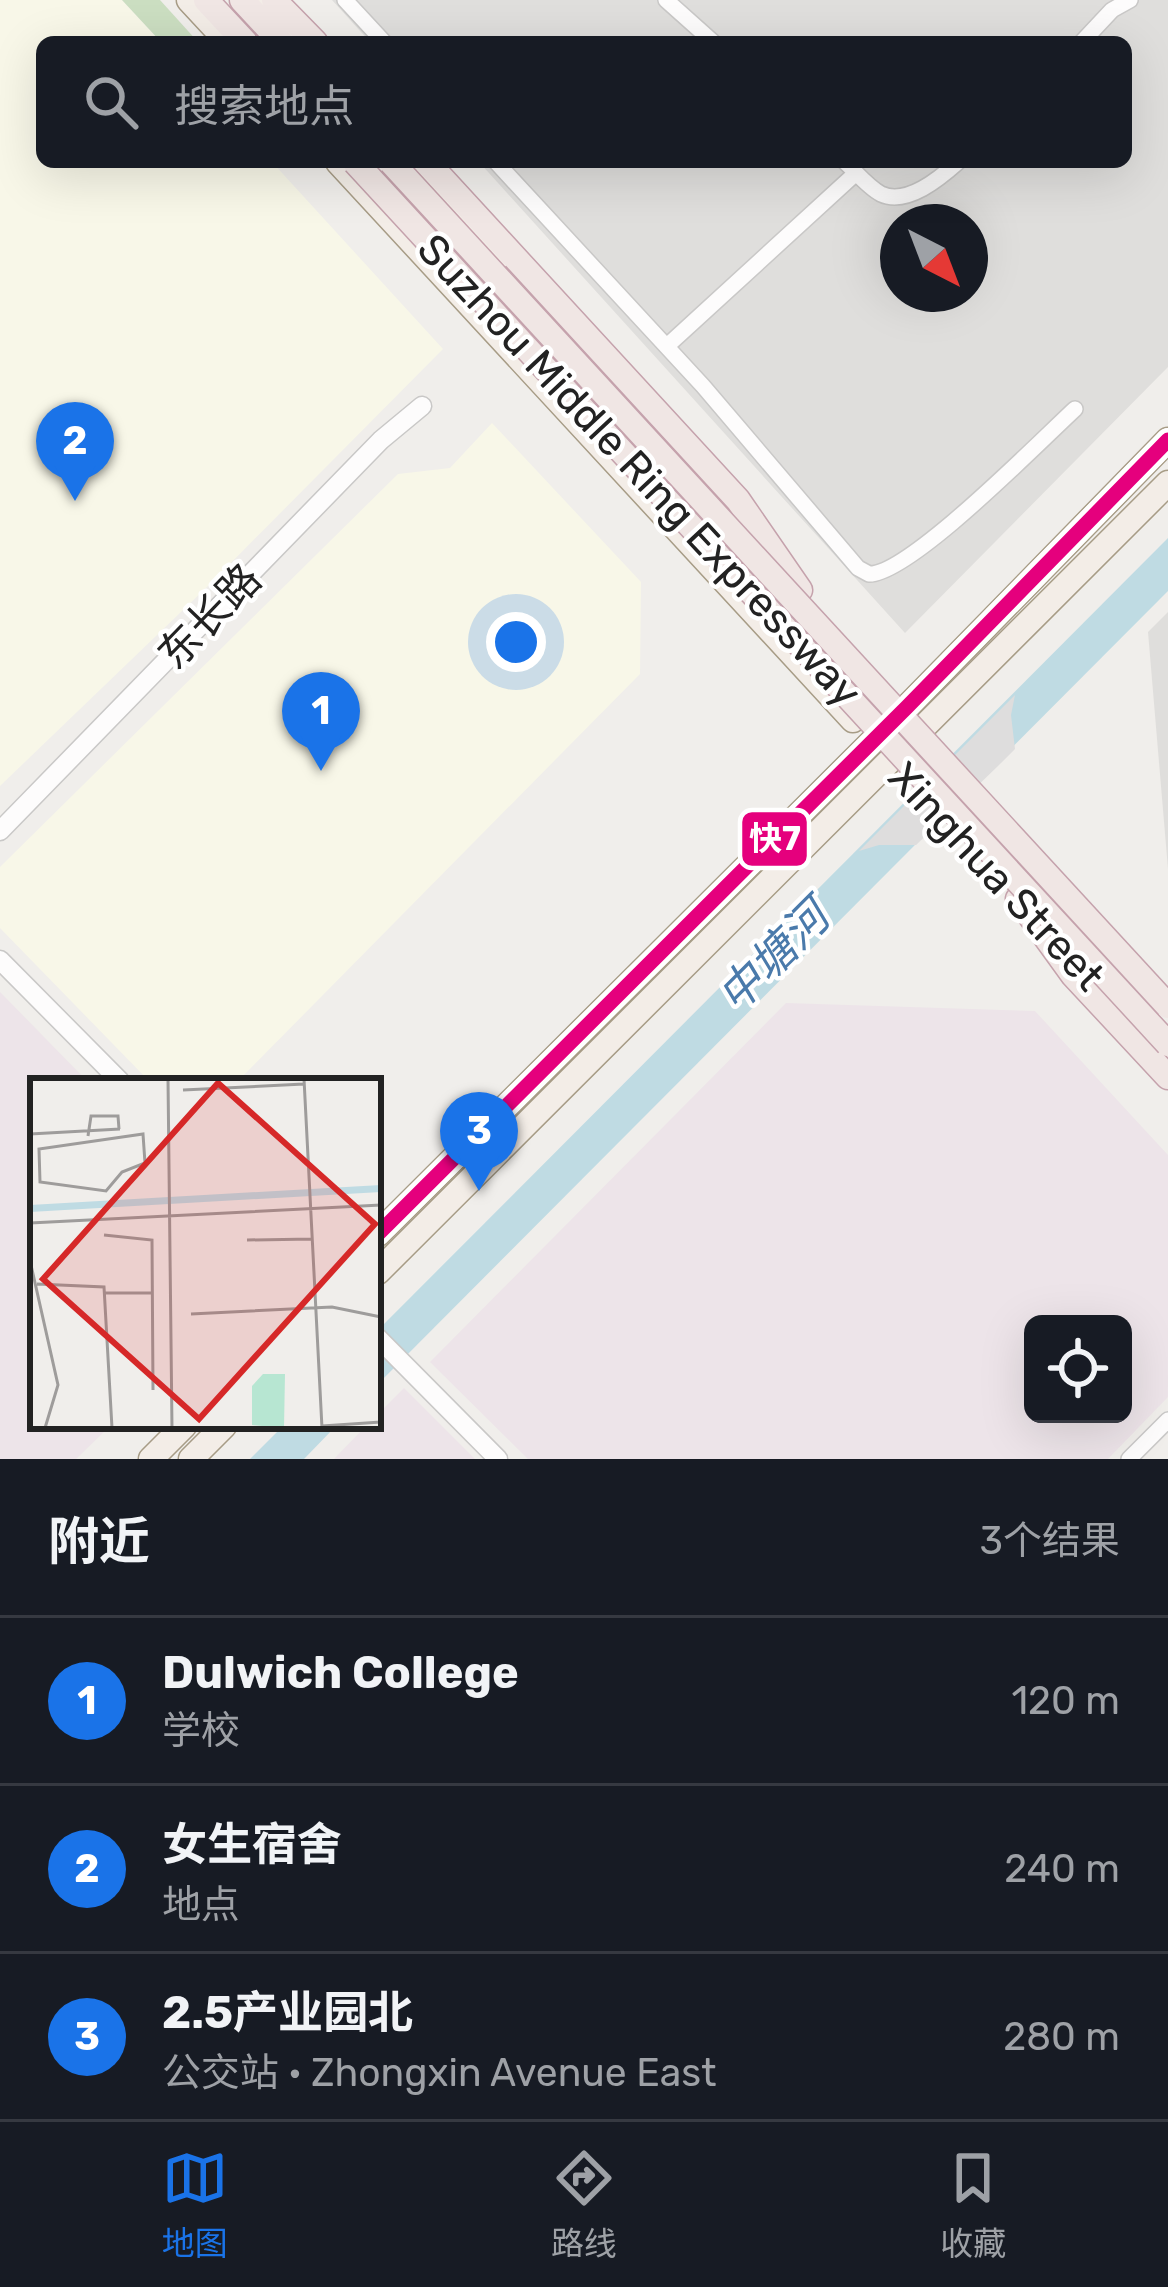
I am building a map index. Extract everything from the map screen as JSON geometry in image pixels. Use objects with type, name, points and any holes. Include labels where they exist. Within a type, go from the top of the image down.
[{"type":"highway","points":[[206,0],[239,36]]},
{"type":"highway","points":[[242,0],[275,36]]},
{"type":"highway","points":[[274,0],[309,36]]},
{"type":"highway","name":"Suzhou Middle Ring Expressway","points":[[361,168],[1168,1043]]},
{"type":"highway","name":"Suzhou Middle Ring Expressway","points":[[397,168],[1168,1006]]},
{"type":"highway","points":[[433,168],[738,500],[800,590]]},
{"type":"highway","points":[[1018,899],[1073,975],[1168,1077]]},
{"type":"main road","points":[[189,0],[222,36]]},
{"type":"main road","points":[[259,0],[292,36]]},
{"type":"main road","name":"Xinghua Street","points":[[344,168],[1168,1061]]},
{"type":"main road","name":"Xinghua Street","points":[[413,168],[1168,989]]},
{"type":"main road","points":[[381,1231],[1168,440]]},
{"type":"main road","points":[[381,1269],[1168,482]]},
{"type":"main road","points":[[151,1459],[181,1429]]},
{"type":"main road","points":[[190,1459],[221,1429]]},
{"type":"street","points":[[345,0],[378,36]]},
{"type":"street","points":[[666,0],[706,36]]},
{"type":"street","points":[[1087,36],[1113,5],[1130,0]]},
{"type":"street","points":[[502,168],[667,346],[844,552],[869,574],[893,569],[1075,409]]},
{"type":"street","points":[[667,346],[850,168]]},
{"type":"street","points":[[852,168],[876,191],[895,197],[928,186],[950,168]]},
{"type":"street","name":"东长路","points":[[0,831],[381,440],[422,406]]},
{"type":"street","points":[[0,960],[117,1078]]},
{"type":"street","points":[[381,1341],[498,1459]]},
{"type":"street","points":[[1130,1459],[1168,1420]]},
{"type":"shaded area","points":[[0,0],[122,0],[155,36],[36,36],[36,168],[277,168],[443,349],[208,586],[0,786]]},
{"type":"shaded area","points":[[332,0],[1168,0],[1168,367],[905,633],[484,168],[1132,168],[1132,36],[365,36]]},
{"type":"shaded area","points":[[492,423],[641,582],[640,674],[241,1078],[146,1078],[0,928],[0,867],[398,474],[450,468]]},
{"type":"shaded area","points":[[1168,612],[1168,869],[1148,632]]},
{"type":"shaded area","points":[[0,992],[84,1078],[30,1078],[30,1429],[107,1429],[76,1459],[0,1459]]},
{"type":"shaded area","points":[[786,1003],[1035,1011],[1168,1155],[1168,1397],[1108,1459],[528,1459],[430,1362]]},
{"type":"shaded area","points":[[404,1388],[475,1459],[334,1459],[363,1429],[381,1429],[381,1411]]},
{"type":"green space","points":[[122,0],[160,0],[193,36],[155,36]]},
{"type":"water","name":"中塘河","points":[[1168,538],[1168,591],[381,1381],[381,1327]]},
{"type":"water","points":[[280,1429],[333,1429],[304,1459],[250,1459]]},
{"type":"pier","points":[[1015,695],[1011,715],[1015,749],[998,766],[916,845],[879,845],[859,851]]},
{"type":"transit line","name":"快7","points":[[381,1231],[1168,440]]},
{"type":"place","name":"女生宿舍","points":[[75,501]]},
{"type":"place","name":"Dulwich College","points":[[321,771]]},
{"type":"place","name":"2.5产业园北","points":[[479,1191]]}]
